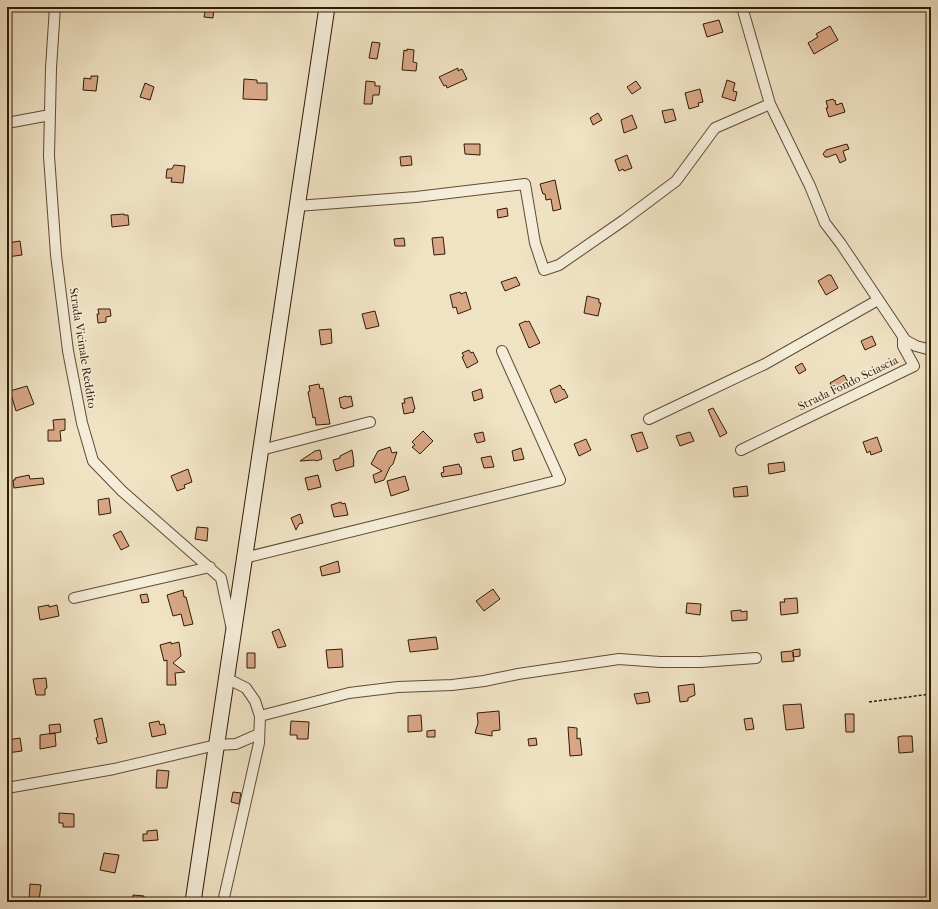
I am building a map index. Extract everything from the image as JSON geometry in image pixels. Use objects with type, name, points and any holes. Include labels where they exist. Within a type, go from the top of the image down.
[{"type":"main road","points":[[192,902],[327,7]]},
{"type":"street","name":"Strada Vicinale Reddito","points":[[55,7],[51,68],[49,156],[56,255],[68,351],[82,423],[93,461],[139,507],[221,578],[233,633]]},
{"type":"street","points":[[742,7],[770,104],[810,186],[825,222],[906,341]]},
{"type":"street","points":[[297,206],[416,197],[525,184],[535,243],[544,270],[559,265],[624,220],[676,181],[715,128],[770,104]]},
{"type":"street","points":[[7,123],[50,115]]},
{"type":"street","points":[[649,419],[765,364],[878,300]]},
{"type":"street","name":"Strada Fondo Sciascia","points":[[741,450],[914,366],[903,346],[903,340],[916,346],[931,350]]},
{"type":"street","points":[[244,558],[560,480],[502,351]]},
{"type":"street","points":[[261,450],[370,422]]},
{"type":"street","points":[[74,598],[210,567]]},
{"type":"street","points":[[260,716],[349,693],[398,687],[458,684],[619,659],[660,662],[701,662],[756,658]]},
{"type":"street","points":[[223,902],[259,743],[260,716],[255,701],[246,688],[226,678]]},
{"type":"street","points":[[7,788],[114,769],[216,745],[236,744],[259,734]]},
{"type":"path","points":[[869,702],[931,694]]},
{"type":"building","points":[[206,7],[214,7],[213,18],[204,17]]},
{"type":"building","points":[[719,20],[723,32],[707,37],[703,24]]},
{"type":"building","points":[[830,26],[838,40],[814,54],[808,43],[818,37],[816,34]]},
{"type":"building","points":[[372,42],[380,43],[377,59],[369,58]]},
{"type":"building","points":[[407,49],[414,50],[413,62],[417,63],[416,71],[402,70],[404,50],[407,51]]},
{"type":"building","points":[[458,68],[458,71],[462,69],[467,79],[447,88],[446,85],[444,86],[439,77]]},
{"type":"building","points":[[91,76],[98,76],[96,91],[83,90],[84,78],[91,79]]},
{"type":"building","points":[[244,79],[257,80],[257,83],[267,83],[267,100],[243,99]]},
{"type":"building","points":[[727,80],[735,83],[733,91],[737,92],[735,101],[722,97]]},
{"type":"building","points":[[366,81],[375,82],[375,86],[380,86],[379,95],[373,95],[372,104],[364,104]]},
{"type":"building","points":[[636,81],[641,88],[632,94],[627,87]]},
{"type":"building","points":[[145,83],[154,87],[150,100],[140,97]]},
{"type":"building","points":[[700,89],[703,102],[698,103],[699,106],[689,109],[685,93]]},
{"type":"building","points":[[833,99],[834,101],[835,100],[836,105],[842,103],[845,112],[829,117],[826,108],[828,108],[826,101]]},
{"type":"building","points":[[673,109],[676,120],[665,123],[662,111]]},
{"type":"building","points":[[598,113],[602,120],[593,125],[590,118]]},
{"type":"building","points":[[632,115],[637,128],[624,133],[621,120]]},
{"type":"building","points":[[464,144],[480,144],[480,155],[465,154]]},
{"type":"building","points":[[847,144],[849,149],[843,151],[846,160],[840,163],[836,154],[825,157],[823,154],[826,150]]},
{"type":"building","points":[[627,155],[632,168],[619,171],[615,160]]},
{"type":"building","points":[[411,156],[412,165],[401,166],[400,157]]},
{"type":"building","points":[[174,165],[185,166],[183,183],[171,182],[172,178],[166,178],[167,169],[172,169]]},
{"type":"building","points":[[555,180],[561,209],[553,211],[551,199],[546,200],[540,184]]},
{"type":"building","points":[[507,208],[508,216],[498,218],[497,210]]},
{"type":"building","points":[[111,215],[128,215],[129,225],[112,227]]},
{"type":"building","points":[[443,237],[445,254],[434,255],[432,238]]},
{"type":"building","points":[[404,238],[405,246],[395,246],[394,239]]},
{"type":"building","points":[[20,241],[22,255],[7,257],[7,243]]},
{"type":"building","points":[[828,275],[831,275],[838,288],[826,295],[818,281]]},
{"type":"building","points":[[516,277],[520,285],[505,291],[501,282]]},
{"type":"building","points":[[460,292],[461,294],[466,292],[471,309],[458,314],[456,307],[453,308],[450,295]]},
{"type":"building","points":[[587,296],[599,299],[599,303],[601,303],[598,316],[584,313]]},
{"type":"building","points":[[98,309],[110,309],[111,316],[106,317],[106,322],[98,323]]},
{"type":"building","points":[[375,311],[379,326],[366,329],[362,314]]},
{"type":"building","points":[[529,321],[540,343],[529,348],[519,324]]},
{"type":"building","points":[[331,329],[332,343],[321,345],[319,330]]},
{"type":"building","points":[[872,336],[876,345],[865,350],[861,341]]},
{"type":"building","points":[[469,350],[471,353],[473,352],[478,362],[467,368],[462,357],[464,356],[462,353]]},
{"type":"building","points":[[802,363],[806,370],[799,374],[795,367]]},
{"type":"building","points":[[844,375],[848,382],[834,389],[830,383]]},
{"type":"building","points":[[319,384],[320,389],[323,388],[330,424],[316,425],[315,417],[313,418],[308,392],[310,391],[309,386]]},
{"type":"building","points":[[560,385],[568,397],[555,403],[550,390]]},
{"type":"building","points":[[27,386],[34,404],[16,411],[10,391]]},
{"type":"building","points":[[481,389],[483,398],[474,401],[472,392]]},
{"type":"building","points":[[351,396],[353,406],[343,409],[342,407],[341,408],[339,398]]},
{"type":"building","points":[[412,397],[415,409],[413,410],[414,412],[404,414],[402,403],[405,403],[404,399]]},
{"type":"building","points":[[713,408],[727,433],[720,437],[708,410]]},
{"type":"building","points":[[65,419],[65,430],[60,431],[61,441],[48,441],[48,430],[54,430],[53,420]]},
{"type":"building","points":[[423,431],[433,441],[420,454],[412,447],[415,445],[412,442]]},
{"type":"building","points":[[483,432],[485,441],[477,443],[474,434]]},
{"type":"building","points":[[642,432],[648,448],[637,452],[631,435]]},
{"type":"building","points":[[690,432],[694,441],[680,446],[676,436]]},
{"type":"building","points":[[877,437],[882,451],[871,455],[870,451],[867,453],[863,442]]},
{"type":"building","points":[[586,439],[591,450],[579,456],[574,444]]},
{"type":"building","points":[[390,447],[392,453],[397,452],[393,464],[384,480],[375,483],[373,475],[382,471],[371,464],[378,451]]},
{"type":"building","points":[[521,448],[524,459],[514,461],[512,451]]},
{"type":"building","points":[[320,450],[322,459],[316,461],[300,461],[315,451]]},
{"type":"building","points":[[352,450],[354,466],[336,471],[333,460],[340,458],[340,456]]},
{"type":"building","points":[[491,456],[494,467],[484,468],[481,458]]},
{"type":"building","points":[[784,462],[785,471],[769,474],[768,464]]},
{"type":"building","points":[[459,464],[462,474],[442,477],[441,473],[444,472],[443,467]]},
{"type":"building","points":[[188,469],[192,482],[184,485],[185,488],[177,491],[171,476]]},
{"type":"building","points":[[29,475],[30,479],[43,478],[44,484],[14,488],[13,480],[15,480],[15,478]]},
{"type":"building","points":[[318,475],[321,487],[308,490],[305,478]]},
{"type":"building","points":[[405,476],[409,490],[391,496],[387,481]]},
{"type":"building","points":[[747,486],[748,496],[734,497],[733,488]]},
{"type":"building","points":[[109,498],[111,513],[99,515],[98,500]]},
{"type":"building","points":[[341,502],[342,504],[345,503],[348,515],[334,517],[331,505]]},
{"type":"building","points":[[300,514],[303,523],[299,524],[296,530],[291,518]]},
{"type":"building","points":[[197,527],[208,528],[207,541],[195,539]]},
{"type":"building","points":[[121,531],[129,546],[121,550],[113,535]]},
{"type":"building","points":[[338,561],[340,572],[322,576],[320,567]]},
{"type":"building","points":[[493,589],[500,599],[484,611],[476,601]]},
{"type":"building","points":[[183,590],[193,624],[184,626],[181,614],[173,616],[167,595]]},
{"type":"building","points":[[147,594],[149,602],[142,603],[140,595]]},
{"type":"building","points":[[797,598],[798,613],[781,615],[780,602],[785,602],[784,599]]},
{"type":"building","points":[[687,603],[701,604],[700,615],[686,613]]},
{"type":"building","points":[[49,605],[49,607],[57,605],[59,616],[40,620],[38,607]]},
{"type":"building","points":[[741,610],[741,612],[747,611],[747,620],[732,621],[731,611]]},
{"type":"building","points":[[279,629],[286,646],[278,648],[272,632]]},
{"type":"building","points":[[436,637],[438,649],[410,652],[408,640]]},
{"type":"building","points":[[171,642],[171,644],[179,642],[181,656],[173,663],[185,672],[175,673],[176,685],[167,685],[167,660],[164,661],[160,645]]},
{"type":"building","points":[[342,649],[343,667],[328,668],[326,650]]},
{"type":"building","points":[[800,649],[800,656],[794,657],[794,661],[782,662],[781,652]]},
{"type":"building","points":[[247,653],[255,653],[255,668],[247,668]]},
{"type":"building","points":[[46,678],[47,688],[45,689],[45,695],[36,695],[33,679]]},
{"type":"building","points":[[694,684],[695,695],[688,698],[688,701],[680,702],[678,686]]},
{"type":"building","points":[[648,692],[650,702],[637,704],[634,694]]},
{"type":"building","points":[[801,704],[804,728],[786,730],[783,705]]},
{"type":"building","points":[[499,711],[500,730],[492,731],[492,736],[475,733],[478,723],[477,713]]},
{"type":"building","points":[[845,714],[854,714],[854,732],[846,732]]},
{"type":"building","points":[[421,715],[422,731],[408,732],[408,716]]},
{"type":"building","points":[[102,718],[107,742],[98,744],[94,720]]},
{"type":"building","points":[[752,718],[754,729],[746,730],[744,719]]},
{"type":"building","points":[[159,721],[160,725],[164,724],[166,734],[152,737],[149,723]]},
{"type":"building","points":[[291,721],[309,722],[308,739],[297,739],[297,735],[290,735]]},
{"type":"building","points":[[60,724],[61,732],[50,734],[49,725]]},
{"type":"building","points":[[568,727],[577,728],[577,739],[580,738],[582,755],[570,756]]},
{"type":"building","points":[[435,730],[435,737],[427,737],[427,731]]},
{"type":"building","points":[[55,733],[56,746],[40,749],[40,735]]},
{"type":"building","points":[[912,736],[913,752],[899,753],[898,737]]},
{"type":"building","points":[[20,738],[22,751],[7,753],[7,740]]},
{"type":"building","points":[[536,738],[537,745],[529,746],[528,739]]},
{"type":"building","points":[[157,770],[169,771],[167,788],[156,788]]},
{"type":"building","points":[[233,792],[241,793],[239,804],[231,802]]},
{"type":"building","points":[[59,813],[74,814],[74,827],[63,827],[63,823],[59,823]]},
{"type":"building","points":[[157,830],[158,840],[143,841],[143,834],[147,834],[147,831]]},
{"type":"building","points":[[104,853],[119,855],[115,873],[100,870]]},
{"type":"building","points":[[30,884],[41,885],[39,901],[29,900]]},
{"type":"building","points":[[133,895],[144,896],[144,902],[132,902]]}]
